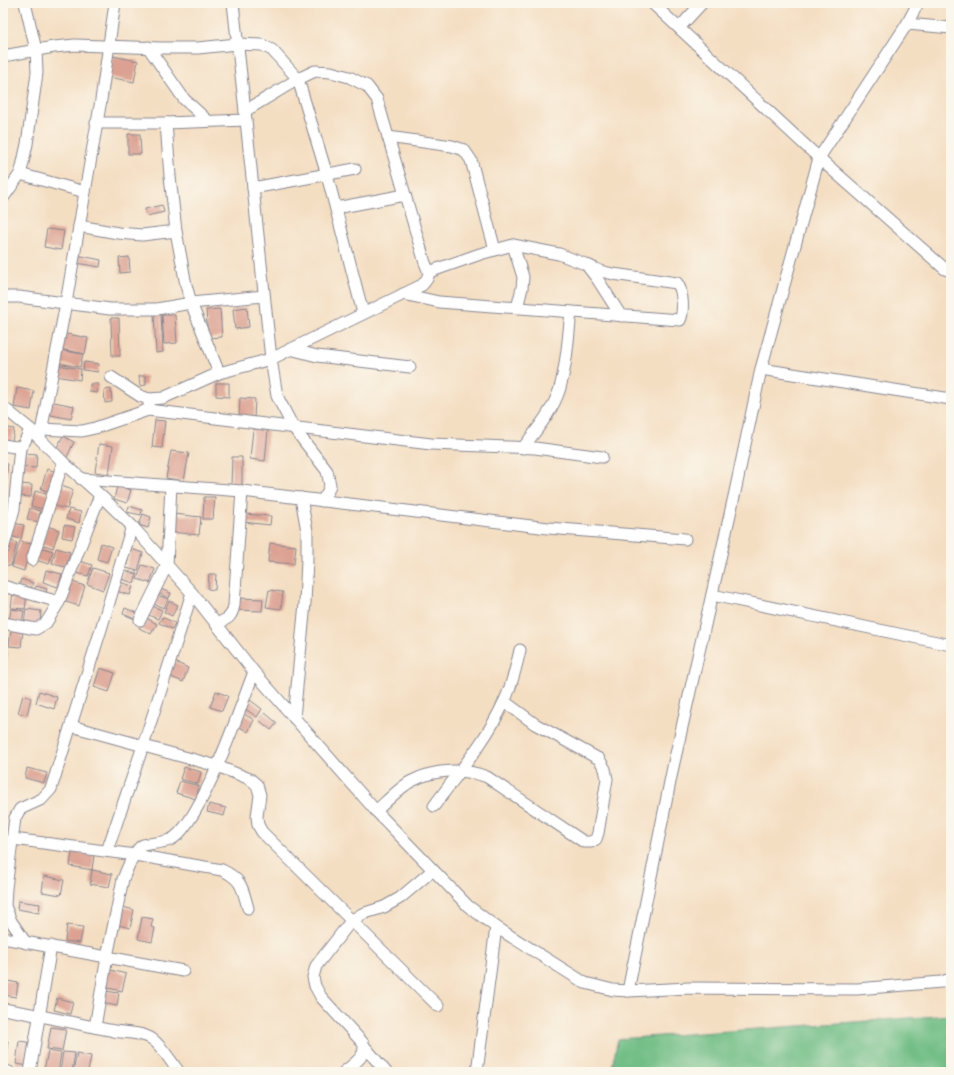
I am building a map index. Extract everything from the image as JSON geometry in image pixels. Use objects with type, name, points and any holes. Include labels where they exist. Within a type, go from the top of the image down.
[{"type":"street","points":[[3,198],[20,174],[27,144],[36,80],[36,50],[25,3]]},
{"type":"street","points":[[3,445],[20,447],[37,432],[66,303],[96,124],[114,3]]},
{"type":"street","points":[[233,3],[264,296],[277,396],[293,427],[327,471],[330,485],[322,501]]},
{"type":"street","points":[[652,3],[819,158],[945,269],[951,271]]},
{"type":"street","points":[[679,28],[702,3]]},
{"type":"street","points":[[628,991],[673,767],[761,369],[819,158],[907,24],[918,3]]},
{"type":"street","points":[[907,24],[951,28]]},
{"type":"street","points":[[3,56],[75,45],[198,48],[237,44],[262,45],[272,50],[298,79],[327,175],[364,313]]},
{"type":"street","points":[[148,47],[184,99],[208,121]]},
{"type":"street","points":[[37,432],[82,431],[149,405],[219,373],[271,358],[422,285],[427,280],[429,272],[377,99],[367,86],[349,77],[331,72],[315,71],[298,79],[246,115],[208,121],[96,124]]},
{"type":"street","points":[[166,123],[176,231],[184,278],[191,303],[219,373]]},
{"type":"street","points":[[388,137],[452,146],[464,150],[471,160],[495,250]]},
{"type":"street","points":[[253,188],[355,169]]},
{"type":"street","points":[[20,174],[85,192]]},
{"type":"street","points":[[336,208],[405,195]]},
{"type":"street","points":[[79,226],[118,233],[142,235],[176,231]]},
{"type":"street","points":[[403,294],[439,302],[680,320],[683,310],[680,287],[677,283],[600,271],[559,254],[513,245],[459,260],[429,272]]},
{"type":"street","points":[[513,245],[523,277],[517,308]]},
{"type":"street","points":[[585,264],[598,280],[621,316]]},
{"type":"street","points":[[3,297],[20,297],[110,309],[157,309],[191,303],[264,296]]},
{"type":"street","points":[[523,448],[552,407],[559,392],[563,377],[571,312]]},
{"type":"street","points":[[290,349],[317,356],[410,367]]},
{"type":"street","points":[[761,369],[951,399]]},
{"type":"street","points":[[111,377],[140,396],[149,405],[225,420],[431,444],[523,448],[602,457]]},
{"type":"street","points":[[3,407],[37,432],[63,462],[132,526],[192,593],[254,672],[376,811],[468,906],[496,927],[585,983],[613,990],[628,991],[689,988],[857,989],[941,982],[951,979]]},
{"type":"street","points":[[3,549],[14,510],[20,447]]},
{"type":"street","points":[[32,560],[63,462]]},
{"type":"street","points":[[81,479],[242,491],[548,528],[685,539]]},
{"type":"street","points":[[140,620],[167,565],[171,486]]},
{"type":"street","points":[[216,624],[228,618],[233,613],[242,491]]},
{"type":"street","points":[[3,623],[36,629],[46,623],[59,602],[100,495]]},
{"type":"street","points":[[294,718],[305,603],[307,560],[307,531],[301,498]]},
{"type":"street","points":[[26,943],[11,921],[5,906],[15,818],[20,809],[42,799],[51,789],[132,526]]},
{"type":"street","points":[[3,586],[59,602]]},
{"type":"street","points":[[107,851],[144,746],[192,593]]},
{"type":"street","points":[[712,595],[951,645]]},
{"type":"street","points":[[434,806],[492,727],[505,702],[513,680],[520,650]]},
{"type":"street","points":[[95,1027],[107,957],[123,879],[128,867],[139,847],[170,840],[181,831],[199,805],[217,766],[254,672]]},
{"type":"street","points":[[376,811],[411,781],[434,773],[460,771],[475,772],[487,777],[584,842],[591,842],[596,839],[607,779],[605,769],[599,759],[535,724],[505,702]]},
{"type":"street","points":[[71,726],[217,766],[250,779],[257,785],[260,795],[256,816],[258,826],[262,832],[438,1006]]},
{"type":"street","points":[[13,839],[135,855],[222,870],[232,875],[240,882],[248,908]]},
{"type":"street","points":[[386,1072],[365,1047],[364,1043],[322,997],[315,986],[313,977],[316,966],[351,921],[362,914],[384,907],[400,898],[433,870]]},
{"type":"street","points":[[477,1072],[496,927]]},
{"type":"street","points":[[3,938],[183,971]]},
{"type":"street","points":[[30,1072],[52,946]]},
{"type":"street","points":[[3,1010],[40,1015],[147,1036],[160,1047],[179,1072]]},
{"type":"street","points":[[344,1072],[362,1056],[365,1047]]},
{"type":"street","points":[[3,1071],[9,1072]]},
{"type":"green space","points":[[951,1015],[951,1072],[611,1072],[618,1039]]},
{"type":"building","points":[[113,56],[138,61],[134,82],[109,77]]},
{"type":"building","points":[[128,134],[140,134],[141,154],[128,154]]},
{"type":"building","points":[[162,205],[164,212],[147,216],[145,209]]},
{"type":"building","points":[[47,229],[64,231],[61,250],[44,247]]},
{"type":"building","points":[[77,255],[101,260],[100,267],[76,263]]},
{"type":"building","points":[[129,257],[130,272],[120,273],[119,258]]},
{"type":"building","points":[[247,307],[249,327],[235,329],[233,309]]},
{"type":"building","points":[[220,309],[222,337],[208,338],[206,310]]},
{"type":"building","points":[[154,314],[161,314],[163,352],[156,353]]},
{"type":"building","points":[[162,315],[175,315],[177,343],[164,344]]},
{"type":"building","points":[[111,318],[119,318],[120,356],[112,356]]},
{"type":"building","points":[[62,333],[88,338],[85,354],[59,349]]},
{"type":"building","points":[[59,350],[83,354],[80,367],[57,363]]},
{"type":"building","points":[[84,362],[99,364],[98,372],[83,370]]},
{"type":"building","points":[[57,365],[81,369],[80,380],[55,376]]},
{"type":"building","points":[[139,376],[146,376],[146,385],[140,386]]},
{"type":"building","points":[[216,383],[229,383],[229,397],[216,396]]},
{"type":"building","points":[[90,384],[98,384],[97,393],[90,392]]},
{"type":"building","points":[[17,388],[34,391],[31,410],[14,407]]},
{"type":"building","points":[[111,389],[112,402],[105,403],[104,390]]},
{"type":"building","points":[[240,398],[255,399],[254,418],[239,417]]},
{"type":"building","points":[[49,401],[74,406],[71,419],[46,414]]},
{"type":"building","points":[[155,420],[165,421],[162,448],[152,447]]},
{"type":"building","points":[[3,427],[14,429],[12,442],[3,441]]},
{"type":"building","points":[[253,429],[268,430],[265,461],[250,459]]},
{"type":"building","points":[[63,436],[74,442],[67,457],[55,451]]},
{"type":"building","points":[[99,444],[113,446],[109,474],[95,472]]},
{"type":"building","points":[[171,451],[189,453],[184,481],[166,478]]},
{"type":"building","points":[[23,453],[37,454],[36,468],[22,467]]},
{"type":"building","points":[[232,457],[242,457],[242,487],[231,486]]},
{"type":"building","points":[[3,463],[8,464],[6,477],[3,477]]},
{"type":"building","points":[[47,469],[60,473],[53,493],[41,489]]},
{"type":"building","points":[[19,484],[32,485],[31,497],[18,496]]},
{"type":"building","points":[[61,486],[73,490],[67,509],[55,506]]},
{"type":"building","points":[[117,486],[131,490],[127,503],[114,499]]},
{"type":"building","points":[[35,491],[50,495],[46,510],[31,506]]},
{"type":"building","points":[[204,497],[215,497],[213,519],[203,519]]},
{"type":"building","points":[[129,506],[142,510],[141,515],[127,512]]},
{"type":"building","points":[[30,508],[40,511],[38,522],[27,519]]},
{"type":"building","points":[[69,509],[81,512],[79,523],[66,519]]},
{"type":"building","points":[[143,514],[151,517],[148,528],[139,525]]},
{"type":"building","points":[[173,514],[201,517],[199,535],[171,532]]},
{"type":"building","points":[[244,514],[271,516],[270,525],[243,522]]},
{"type":"building","points":[[12,523],[24,525],[21,539],[10,536]]},
{"type":"building","points":[[64,525],[75,527],[72,539],[62,537]]},
{"type":"building","points":[[47,526],[59,530],[53,548],[41,544]]},
{"type":"building","points":[[7,540],[17,543],[11,566],[3,564],[3,553]]},
{"type":"building","points":[[20,541],[31,544],[24,571],[12,567]]},
{"type":"building","points":[[101,543],[112,547],[107,562],[97,559]]},
{"type":"building","points":[[270,543],[296,546],[294,564],[268,562]]},
{"type":"building","points":[[39,547],[53,551],[49,564],[35,560]]},
{"type":"building","points":[[56,548],[70,552],[66,567],[52,564]]},
{"type":"building","points":[[131,549],[143,553],[138,571],[126,568]]},
{"type":"building","points":[[80,561],[92,565],[88,576],[76,573]]},
{"type":"building","points":[[142,565],[155,569],[150,583],[137,579]]},
{"type":"building","points":[[93,568],[109,573],[103,590],[87,584]]},
{"type":"building","points":[[46,570],[62,574],[58,587],[43,582]]},
{"type":"building","points":[[124,570],[137,574],[134,583],[121,579]]},
{"type":"building","points":[[209,574],[216,574],[215,590],[208,589]]},
{"type":"building","points":[[21,579],[33,583],[31,590],[19,587]]},
{"type":"building","points":[[69,581],[85,586],[79,606],[63,601]]},
{"type":"building","points":[[119,582],[133,586],[130,595],[116,591]]},
{"type":"building","points":[[36,586],[47,589],[45,595],[34,591]]},
{"type":"building","points":[[158,588],[171,593],[169,598],[156,592]]},
{"type":"building","points":[[269,590],[283,592],[281,609],[266,607]]},
{"type":"building","points":[[13,592],[27,594],[25,609],[11,608]]},
{"type":"building","points":[[155,594],[168,599],[164,608],[151,603]]},
{"type":"building","points":[[236,598],[263,599],[262,611],[235,610]]},
{"type":"building","points":[[169,601],[178,605],[172,616],[164,612]]},
{"type":"building","points":[[150,605],[162,610],[158,619],[146,614]]},
{"type":"building","points":[[125,608],[137,613],[135,619],[123,614]]},
{"type":"building","points":[[11,609],[24,611],[22,623],[9,621]]},
{"type":"building","points":[[26,609],[41,611],[40,626],[24,624]]},
{"type":"building","points":[[145,617],[157,624],[151,634],[139,628]]},
{"type":"building","points":[[162,617],[175,623],[172,629],[159,623]]},
{"type":"building","points":[[11,630],[23,631],[21,647],[9,646]]},
{"type":"building","points":[[3,651],[8,652],[5,667],[3,666]]},
{"type":"building","points":[[175,662],[188,668],[183,682],[169,676]]},
{"type":"building","points":[[100,668],[115,673],[109,692],[94,687]]},
{"type":"building","points":[[39,691],[57,697],[54,709],[36,703]]},
{"type":"building","points":[[216,691],[228,696],[222,711],[210,707]]},
{"type":"building","points":[[23,695],[31,698],[27,715],[18,713]]},
{"type":"building","points":[[250,700],[262,709],[257,717],[244,708]]},
{"type":"building","points":[[242,713],[254,720],[248,732],[235,724]]},
{"type":"building","points":[[265,713],[277,723],[271,730],[259,720]]},
{"type":"building","points":[[184,767],[201,772],[198,784],[180,779]]},
{"type":"building","points":[[27,768],[47,773],[44,783],[25,778]]},
{"type":"building","points":[[180,781],[199,786],[196,799],[176,793]]},
{"type":"building","points":[[209,804],[226,808],[224,816],[207,812]]},
{"type":"building","points":[[72,851],[94,855],[92,870],[70,866]]},
{"type":"building","points":[[92,870],[112,874],[109,887],[90,884]]},
{"type":"building","points":[[44,876],[64,880],[61,895],[42,892]]},
{"type":"building","points":[[18,901],[40,904],[39,913],[17,909]]},
{"type":"building","points":[[119,906],[134,910],[130,928],[114,924]]},
{"type":"building","points":[[142,917],[153,919],[151,927],[155,928],[152,942],[138,939]]},
{"type":"building","points":[[67,925],[83,927],[80,943],[65,941]]},
{"type":"building","points":[[107,969],[126,974],[122,991],[103,987]]},
{"type":"building","points":[[3,980],[18,983],[16,997],[3,995]]},
{"type":"building","points":[[105,991],[119,993],[117,1006],[102,1003]]},
{"type":"building","points":[[57,998],[73,1002],[70,1014],[54,1010]]},
{"type":"building","points":[[51,1027],[66,1029],[62,1051],[47,1049]]},
{"type":"building","points":[[3,1040],[8,1041],[5,1061],[3,1061]]},
{"type":"building","points":[[19,1041],[33,1043],[29,1066],[16,1064]]},
{"type":"building","points":[[48,1051],[61,1053],[58,1072],[44,1070]]},
{"type":"building","points":[[63,1052],[75,1053],[72,1072],[60,1072]]},
{"type":"building","points":[[77,1053],[91,1056],[88,1072],[73,1072]]}]
